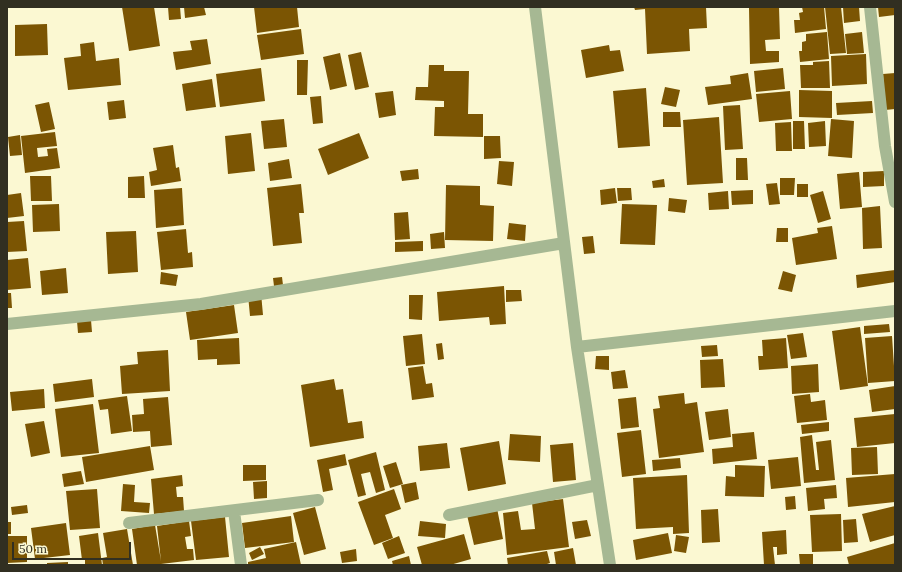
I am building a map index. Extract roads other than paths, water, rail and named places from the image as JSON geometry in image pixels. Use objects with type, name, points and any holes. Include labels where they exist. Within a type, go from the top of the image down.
[{"type":"street","points":[[535,7],[577,347],[610,565]]},
{"type":"street","points":[[870,7],[885,146],[895,202]]},
{"type":"street","points":[[7,324],[201,304],[564,243]]},
{"type":"street","points":[[577,347],[895,311]]},
{"type":"street","points":[[449,515],[598,485]]},
{"type":"street","points":[[129,524],[318,500]]},
{"type":"street","points":[[234,511],[241,565]]}]
